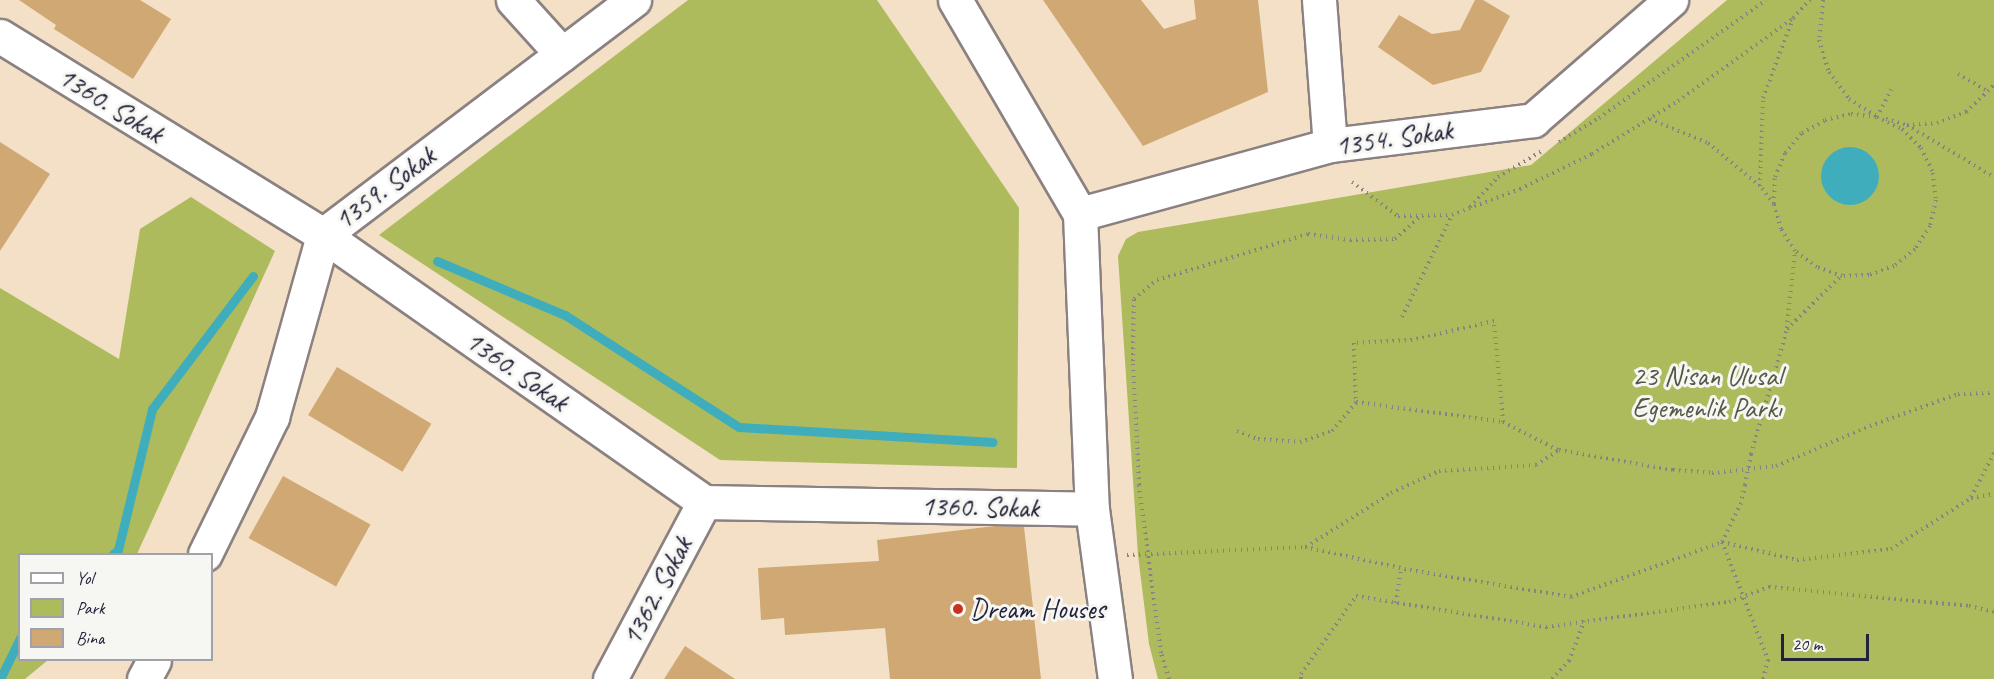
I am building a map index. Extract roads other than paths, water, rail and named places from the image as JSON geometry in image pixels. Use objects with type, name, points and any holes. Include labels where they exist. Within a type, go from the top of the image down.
[{"type":"street","points":[[513,0],[562,54]]},
{"type":"street","name":"1359. Sokak","points":[[206,553],[272,417],[323,235],[634,0]]},
{"type":"street","points":[[955,0],[1080,214],[1092,509],[1114,679]]},
{"type":"street","points":[[1319,0],[1330,145]]},
{"type":"street","name":"1354. Sokak","points":[[1080,214],[1330,145],[1533,120],[1671,0]]},
{"type":"street","name":"1360. Sokak","points":[[0,36],[323,235],[704,502],[1092,509]]},
{"type":"street","name":"1362. Sokak","points":[[610,679],[704,502]]},
{"type":"street","points":[[144,679],[153,661]]},
{"type":"water","points":[[1850,147],[1866,152],[1874,160],[1879,176],[1874,192],[1866,200],[1850,205],[1834,200],[1826,192],[1821,176],[1826,160],[1834,152]]},
{"type":"waterway","points":[[437,261],[565,315],[739,427],[993,442]]},
{"type":"waterway","points":[[114,553],[118,550],[152,409],[253,276]]},
{"type":"waterway","points":[[0,679],[18,642]]},
{"type":"place","name":"Dream Houses","points":[[958,609]]},
{"type":"park label","name":"23 Nisan Ulusal Egemenlik Parkı","points":[[1707,392]]}]
